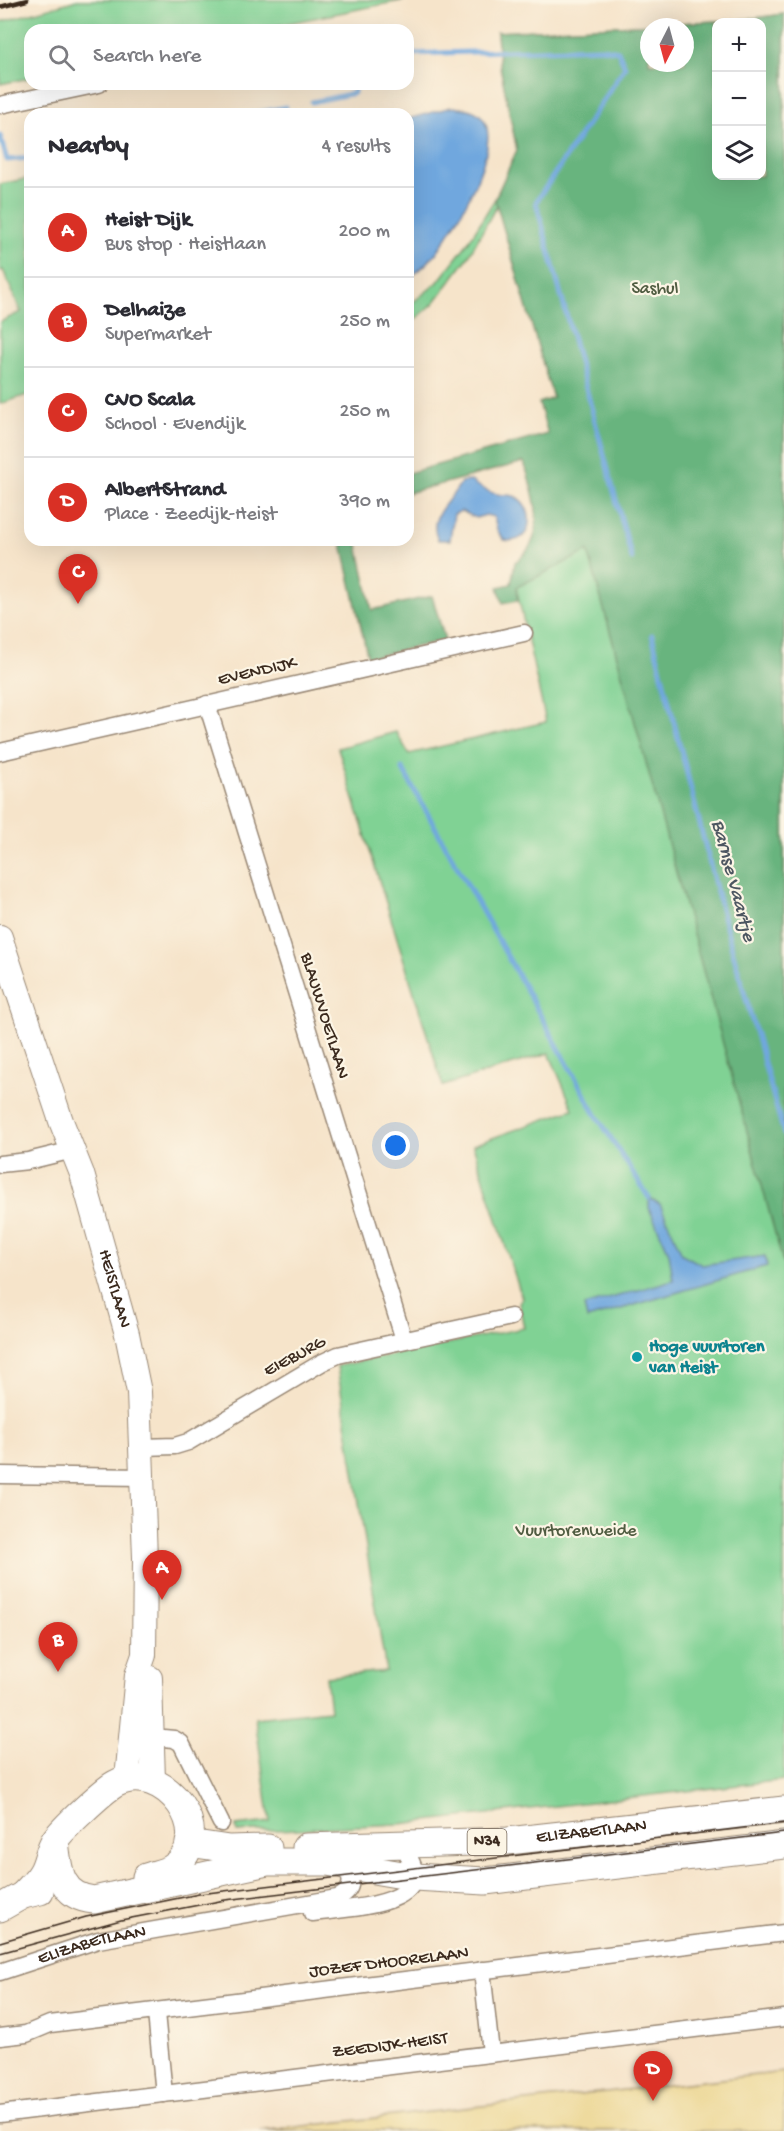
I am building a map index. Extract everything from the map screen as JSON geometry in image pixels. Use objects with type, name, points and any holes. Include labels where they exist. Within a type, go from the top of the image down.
[{"type":"main road","name":"HEISTLAAN","points":[[0,937],[103,1244],[134,1364],[143,1447],[144,1655],[150,1676],[153,1737],[140,1780]]},
{"type":"main road","name":"HEISTLAAN","points":[[140,1780],[137,1676],[144,1655]]},
{"type":"main road","points":[[0,1908],[23,1894],[42,1874],[55,1840],[109,1788],[140,1780],[179,1800],[186,1812],[190,1830],[189,1843]]},
{"type":"main road","name":"ELIZABETLAAN","points":[[189,1843],[228,1849],[547,1838],[784,1810]]},
{"type":"main road","points":[[23,1894],[64,1886],[58,1874],[55,1840]]},
{"type":"main road","name":"N34","points":[[64,1886],[83,1899],[93,1900],[126,1894],[133,1881],[172,1868],[182,1857],[189,1843]]},
{"type":"main road","name":"ELIZABETLAAN","points":[[126,1894],[267,1862],[327,1862],[414,1877],[485,1881],[784,1845]]},
{"type":"street","points":[[0,105],[71,90]]},
{"type":"street","name":"EVENDIJK","points":[[0,752],[524,633]]},
{"type":"street","name":"BLAUWVOETLAAN","points":[[207,704],[404,1340]]},
{"type":"street","points":[[0,1164],[28,1161],[73,1150]]},
{"type":"street","name":"EIEBURG","points":[[143,1447],[175,1446],[188,1442],[321,1363],[352,1351],[511,1317]]},
{"type":"street","points":[[0,1474],[143,1477]]},
{"type":"street","points":[[153,1737],[174,1739],[181,1743],[221,1823]]},
{"type":"street","points":[[399,1844],[410,1856],[414,1877]]},
{"type":"street","name":"ELIZABETLAAN","points":[[0,1972],[98,1940],[337,1898],[344,1894],[351,1884],[351,1875],[344,1866]]},
{"type":"street","name":"ELIZABETLAAN","points":[[186,1925],[235,1922],[380,1904],[399,1897],[407,1890],[414,1877]]},
{"type":"street","name":"JOZEF DHOORELAAN","points":[[0,2037],[26,2034],[50,2024],[156,2013],[784,1933]]},
{"type":"street","points":[[482,1970],[491,2053]]},
{"type":"street","points":[[156,2013],[164,2094]]},
{"type":"street","name":"ZEEDIJK-HEIST","points":[[0,2114],[784,2018]]},
{"type":"green space","points":[[77,0],[405,0],[284,24],[24,24],[24,79],[0,84],[0,22]]},
{"type":"green space","name":"Vuurtorenweide","points":[[784,14],[784,1780],[400,1824],[237,1832],[236,1826],[270,1822],[255,1718],[330,1710],[326,1677],[386,1671],[337,1366],[524,1328],[519,1303],[522,1298],[473,1145],[573,1109],[549,1053],[443,1086],[338,748],[396,732],[409,754],[546,722],[516,587],[587,550],[566,443],[497,205],[467,259],[434,303],[414,321],[414,301],[437,283],[467,244],[495,199],[517,150],[499,61],[497,32],[640,25],[640,72],[694,72],[694,22],[712,21],[712,180],[766,180],[766,18],[754,18]]},
{"type":"green space","name":"Sashul","points":[[784,14],[784,1266],[588,551],[517,587],[518,600],[503,603],[498,587],[511,584],[515,562],[526,552],[533,541],[536,529],[535,502],[524,462],[414,491],[414,471],[548,434],[539,403],[553,398],[495,199],[517,150],[499,61],[497,32],[640,25],[640,72],[694,72],[694,22],[712,21],[712,180],[766,180],[766,18],[754,18]]},
{"type":"green space","points":[[24,179],[24,396],[0,404],[0,322],[21,312],[3,270],[0,271],[0,184]]},
{"type":"green space","points":[[342,546],[358,546],[372,610],[432,596],[445,640],[368,658]]},
{"type":"sand","points":[[784,2072],[784,2131],[260,2131]]},
{"type":"water","points":[[451,107],[471,110],[481,116],[487,128],[487,143],[484,161],[477,180],[459,217],[436,254],[414,274],[414,117]]},
{"type":"water","points":[[471,481],[487,491],[514,496],[523,503],[529,517],[529,525],[521,538],[504,540],[497,530],[494,517],[486,515],[476,518],[461,511],[454,514],[450,540],[438,540],[435,531],[437,516],[461,482]]},
{"type":"water","points":[[649,1198],[660,1204],[682,1254],[702,1265],[765,1256],[767,1266],[587,1319],[584,1306],[673,1280],[669,1253],[649,1208]]},
{"type":"waterway","points":[[414,54],[602,48],[618,51],[625,67],[536,202],[632,559]]},
{"type":"waterway","points":[[312,102],[354,93],[354,90]]},
{"type":"waterway","points":[[281,108],[286,107]]},
{"type":"waterway","points":[[0,136],[7,160],[24,159]]},
{"type":"waterway","name":"Barnse Vaartje","points":[[652,635],[724,920],[784,1134]]},
{"type":"waterway","points":[[402,768],[595,1113],[649,1198]]},
{"type":"tram line","points":[[0,1942],[86,1917],[199,1894],[784,1823]]},
{"type":"tram line","points":[[0,1953],[121,1920],[225,1900],[784,1833]]},
{"type":"railway","points":[[0,7],[27,0]]},
{"type":"place","name":"CVO Scala","points":[[78,604]]},
{"type":"place","name":"Hoge vuurtoren van Heist","points":[[637,1357]]},
{"type":"place","name":"Heist Dijk","points":[[162,1600]]},
{"type":"place","name":"Delhaize","points":[[58,1672]]},
{"type":"place","name":"AlbertStrand","points":[[653,2101]]}]
